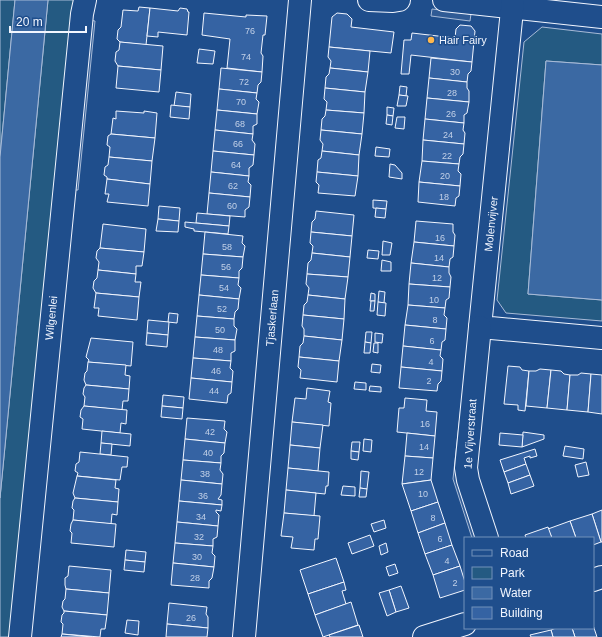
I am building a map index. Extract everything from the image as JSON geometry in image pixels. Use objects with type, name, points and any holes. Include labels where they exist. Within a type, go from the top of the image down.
[{"type":"street","name":"Wilgenlei","points":[[20,637],[82,14],[85,0]]},
{"type":"street","name":"Tjaskerlaan","points":[[244,637],[300,0]]},
{"type":"street","points":[[369,0],[393,2],[399,0]]},
{"type":"street","points":[[444,0],[513,4],[602,17]]},
{"type":"street","name":"Molenvijver","points":[[480,326],[513,4]]},
{"type":"street","points":[[480,326],[602,338]]},
{"type":"street","name":"1e Vijverstraat","points":[[480,326],[466,468],[468,480],[487,537]]},
{"type":"street","points":[[424,637],[464,624]]},
{"type":"green space","points":[[0,0],[15,0],[0,157]]},
{"type":"green space","points":[[48,0],[74,0],[11,637],[0,637],[0,498]]},
{"type":"green space","points":[[542,27],[602,34],[602,65],[546,61],[528,294],[602,300],[602,321],[506,313],[497,300],[524,42]]},
{"type":"shaded area","points":[[432,9],[471,14],[470,21],[431,16]]},
{"type":"shaded area","points":[[89,20],[95,21],[78,190],[72,190]]},
{"type":"shaded area","points":[[464,379],[459,478],[479,537],[472,537],[453,479]]},
{"type":"water","points":[[15,0],[48,0],[0,498],[0,157]]},
{"type":"water","points":[[546,61],[602,65],[602,300],[528,294]]},
{"type":"building","points":[[139,7],[150,8],[146,45],[120,42],[117,39],[118,30],[121,27],[123,10],[138,11]]},
{"type":"building","points":[[150,8],[178,11],[180,8],[187,9],[189,12],[187,35],[158,32],[158,37],[147,36]]},
{"type":"building","points":[[204,13],[246,17],[246,15],[267,16],[261,53],[263,56],[262,72],[227,68],[230,39],[202,35]]},
{"type":"building","points":[[337,13],[347,14],[352,19],[351,27],[394,32],[391,53],[329,47],[332,17]]},
{"type":"building","points":[[460,25],[471,26],[475,31],[472,62],[411,55],[409,74],[401,74],[404,40],[411,40],[412,33],[455,38],[456,29]]},
{"type":"building","points":[[120,42],[163,46],[161,70],[118,66],[115,61],[116,52],[119,50]]},
{"type":"building","points":[[329,47],[370,51],[368,72],[330,68],[331,61],[328,57]]},
{"type":"building","points":[[199,49],[215,51],[213,64],[197,63]]},
{"type":"building","points":[[431,58],[472,62],[471,71],[468,74],[467,82],[429,78]]},
{"type":"building","points":[[118,66],[161,70],[159,92],[116,88]]},
{"type":"building","points":[[221,68],[262,72],[261,82],[258,85],[257,93],[219,89]]},
{"type":"building","points":[[330,68],[368,72],[365,92],[325,88],[326,77],[329,74]]},
{"type":"building","points":[[429,78],[467,82],[469,102],[427,98]]},
{"type":"building","points":[[400,86],[407,87],[406,96],[399,95]]},
{"type":"building","points":[[325,88],[365,92],[364,113],[326,110],[327,102],[324,99]]},
{"type":"building","points":[[219,89],[257,93],[256,99],[259,102],[257,114],[217,110]]},
{"type":"building","points":[[176,92],[191,94],[190,107],[174,106]]},
{"type":"building","points":[[399,95],[408,96],[406,106],[397,106]]},
{"type":"building","points":[[427,98],[469,102],[467,113],[464,115],[464,123],[425,119]]},
{"type":"building","points":[[171,105],[190,107],[189,119],[170,117]]},
{"type":"building","points":[[387,107],[394,108],[393,116],[387,115]]},
{"type":"building","points":[[217,110],[257,114],[257,124],[253,126],[253,134],[215,130]]},
{"type":"building","points":[[326,110],[364,113],[362,134],[321,130],[322,119],[325,116]]},
{"type":"building","points":[[116,111],[144,113],[144,111],[157,113],[155,138],[111,134],[113,118],[116,119]]},
{"type":"building","points":[[387,115],[393,116],[392,125],[386,124]]},
{"type":"building","points":[[397,117],[405,117],[404,129],[395,128]]},
{"type":"building","points":[[425,119],[464,123],[464,144],[423,140]]},
{"type":"building","points":[[215,130],[253,134],[252,140],[255,144],[254,155],[213,151]]},
{"type":"building","points":[[321,130],[362,134],[359,155],[322,151],[323,144],[320,140]]},
{"type":"building","points":[[111,134],[155,138],[152,161],[109,157],[110,147],[107,145],[108,136]]},
{"type":"building","points":[[423,140],[464,144],[463,154],[460,157],[459,164],[422,161]]},
{"type":"building","points":[[376,147],[390,149],[389,157],[375,156]]},
{"type":"building","points":[[213,151],[254,155],[253,165],[249,168],[249,176],[211,172]]},
{"type":"building","points":[[322,151],[359,155],[358,176],[317,172],[318,160],[321,158]]},
{"type":"building","points":[[109,157],[152,161],[150,184],[107,179],[104,175]]},
{"type":"building","points":[[422,161],[459,164],[458,171],[461,174],[460,186],[419,182]]},
{"type":"building","points":[[390,164],[395,165],[402,173],[402,179],[389,177]]},
{"type":"building","points":[[211,172],[249,176],[248,182],[251,185],[250,197],[209,193]]},
{"type":"building","points":[[317,172],[358,176],[355,196],[318,193],[319,185],[316,182]]},
{"type":"building","points":[[107,179],[150,184],[148,206],[107,202],[109,194],[105,194]]},
{"type":"building","points":[[419,182],[460,186],[459,196],[456,198],[455,206],[418,202]]},
{"type":"building","points":[[209,193],[250,197],[249,207],[245,210],[245,217],[207,214]]},
{"type":"building","points":[[373,200],[387,201],[386,209],[373,208]]},
{"type":"building","points":[[159,206],[180,208],[179,221],[158,219]]},
{"type":"building","points":[[376,208],[386,209],[385,218],[375,217]]},
{"type":"building","points":[[316,211],[354,215],[352,236],[311,232],[312,222],[315,219]]},
{"type":"building","points":[[197,213],[230,216],[229,226],[196,223]]},
{"type":"building","points":[[158,219],[179,221],[178,232],[156,231]]},
{"type":"building","points":[[416,221],[453,224],[453,232],[455,235],[454,246],[414,242]]},
{"type":"building","points":[[185,222],[229,226],[228,234],[194,231],[194,229],[185,227]]},
{"type":"building","points":[[103,224],[146,229],[144,252],[100,248]]},
{"type":"building","points":[[205,232],[243,236],[242,243],[245,246],[243,257],[203,254]]},
{"type":"building","points":[[311,232],[352,236],[350,257],[312,253],[313,246],[310,243]]},
{"type":"building","points":[[383,241],[392,243],[390,255],[382,255]]},
{"type":"building","points":[[414,242],[454,246],[453,257],[450,259],[449,267],[411,263]]},
{"type":"building","points":[[100,248],[144,252],[142,266],[136,266],[136,274],[98,270],[99,262],[96,258],[97,251]]},
{"type":"building","points":[[368,250],[379,251],[378,259],[367,258]]},
{"type":"building","points":[[312,253],[350,257],[348,277],[307,274],[308,263],[311,260]]},
{"type":"building","points":[[203,254],[243,257],[242,268],[239,271],[239,278],[201,275]]},
{"type":"building","points":[[382,260],[391,262],[391,271],[381,271]]},
{"type":"building","points":[[411,263],[449,267],[451,277],[450,287],[409,284]]},
{"type":"building","points":[[98,270],[136,274],[135,282],[141,282],[139,297],[96,293],[93,288]]},
{"type":"building","points":[[307,274],[348,277],[345,299],[308,295],[309,288],[306,284]]},
{"type":"building","points":[[201,275],[239,278],[238,285],[241,288],[239,299],[199,295]]},
{"type":"building","points":[[409,284],[450,287],[449,298],[446,300],[445,308],[408,305]]},
{"type":"building","points":[[379,291],[385,292],[384,303],[378,302]]},
{"type":"building","points":[[96,293],[139,297],[137,320],[98,316],[99,308],[94,308]]},
{"type":"building","points":[[371,293],[375,294],[375,301],[370,301]]},
{"type":"building","points":[[199,295],[239,299],[238,309],[235,312],[234,319],[197,316]]},
{"type":"building","points":[[308,295],[345,299],[344,319],[303,315],[304,305],[307,302]]},
{"type":"building","points":[[371,301],[375,301],[374,311],[370,311]]},
{"type":"building","points":[[378,302],[386,303],[385,316],[377,315]]},
{"type":"building","points":[[408,305],[445,308],[444,315],[447,318],[446,329],[405,325]]},
{"type":"building","points":[[169,313],[178,314],[177,323],[168,322]]},
{"type":"building","points":[[303,315],[344,319],[342,340],[304,336],[304,329],[302,326]]},
{"type":"building","points":[[197,316],[234,319],[234,326],[237,329],[235,340],[195,337]]},
{"type":"building","points":[[148,320],[169,322],[168,335],[147,333]]},
{"type":"building","points":[[405,325],[446,329],[445,340],[442,342],[441,350],[403,346]]},
{"type":"building","points":[[366,332],[372,332],[371,343],[365,342]]},
{"type":"building","points":[[147,333],[168,335],[167,347],[146,345]]},
{"type":"building","points":[[375,333],[383,334],[382,343],[375,342]]},
{"type":"building","points":[[304,336],[342,340],[339,361],[299,357],[300,346],[303,343]]},
{"type":"building","points":[[195,337],[235,340],[235,351],[231,353],[231,361],[193,358]]},
{"type":"building","points":[[91,338],[133,342],[131,366],[88,362],[89,360],[86,357]]},
{"type":"building","points":[[365,342],[371,343],[370,353],[364,353]]},
{"type":"building","points":[[374,343],[378,343],[378,353],[373,352]]},
{"type":"building","points":[[403,346],[441,350],[440,356],[443,359],[442,371],[401,367]]},
{"type":"building","points":[[299,357],[339,361],[337,382],[300,378],[301,370],[298,367]]},
{"type":"building","points":[[193,358],[231,361],[230,368],[233,371],[232,382],[191,378]]},
{"type":"building","points":[[88,362],[126,365],[125,375],[130,376],[129,389],[86,385],[84,380]]},
{"type":"building","points":[[372,364],[381,365],[380,373],[371,372]]},
{"type":"building","points":[[508,366],[520,367],[522,370],[529,371],[525,411],[518,410],[518,405],[504,404]]},
{"type":"building","points":[[401,367],[442,371],[441,381],[438,384],[437,391],[399,388]]},
{"type":"building","points":[[540,369],[551,370],[547,408],[526,406],[529,371],[536,371]]},
{"type":"building","points":[[551,370],[561,371],[564,374],[570,375],[567,410],[547,408]]},
{"type":"building","points":[[581,373],[591,374],[588,412],[567,410],[570,375],[578,375]]},
{"type":"building","points":[[591,374],[602,375],[602,414],[588,412]]},
{"type":"building","points":[[191,378],[232,382],[231,393],[228,395],[227,403],[189,399]]},
{"type":"building","points":[[355,382],[366,383],[366,390],[354,389]]},
{"type":"building","points":[[86,385],[129,389],[128,401],[123,401],[122,410],[84,406],[85,397],[83,394]]},
{"type":"building","points":[[370,386],[381,387],[381,392],[369,391]]},
{"type":"building","points":[[307,388],[330,391],[328,402],[331,403],[329,426],[292,422],[295,398],[306,399]]},
{"type":"building","points":[[163,395],[184,397],[183,408],[162,406]]},
{"type":"building","points":[[405,398],[427,400],[426,411],[437,412],[435,436],[397,432],[399,408],[404,408]]},
{"type":"building","points":[[84,406],[127,410],[126,424],[121,423],[120,433],[82,429],[83,419],[80,417],[81,410]]},
{"type":"building","points":[[162,406],[183,408],[182,419],[161,417]]},
{"type":"building","points":[[187,418],[225,421],[224,429],[227,432],[225,443],[185,439]]},
{"type":"building","points":[[292,422],[323,425],[320,448],[290,445]]},
{"type":"building","points":[[102,431],[131,434],[130,446],[101,443]]},
{"type":"building","points":[[523,432],[544,435],[544,439],[522,447]]},
{"type":"building","points":[[407,433],[435,436],[433,458],[405,456]]},
{"type":"building","points":[[500,433],[523,435],[522,447],[499,445]]},
{"type":"building","points":[[185,439],[225,443],[224,453],[221,456],[221,463],[183,460]]},
{"type":"building","points":[[364,439],[372,440],[371,452],[363,451]]},
{"type":"building","points":[[352,442],[360,442],[359,452],[351,451]]},
{"type":"building","points":[[101,443],[112,444],[111,455],[100,454]]},
{"type":"building","points":[[290,445],[320,448],[318,471],[288,468]]},
{"type":"building","points":[[565,446],[584,449],[583,459],[563,456]]},
{"type":"building","points":[[535,449],[537,456],[524,458],[526,464],[504,472],[500,460]]},
{"type":"building","points":[[351,451],[359,452],[358,460],[351,459]]},
{"type":"building","points":[[80,452],[128,457],[127,467],[122,467],[120,480],[77,476],[78,473],[75,471],[76,464],[79,462]]},
{"type":"building","points":[[405,456],[433,458],[431,480],[402,484]]},
{"type":"building","points":[[183,460],[221,463],[220,470],[223,474],[222,484],[181,480]]},
{"type":"building","points":[[586,462],[589,475],[578,477],[575,465]]},
{"type":"building","points":[[526,464],[530,475],[508,483],[504,472]]},
{"type":"building","points":[[288,468],[329,472],[328,486],[326,486],[325,494],[286,490]]},
{"type":"building","points":[[361,471],[369,472],[367,489],[360,488]]},
{"type":"building","points":[[530,475],[534,486],[511,494],[508,483]]},
{"type":"building","points":[[77,476],[116,480],[115,488],[119,489],[118,502],[75,498],[73,493]]},
{"type":"building","points":[[181,480],[222,484],[221,495],[218,499],[222,500],[222,505],[179,501]]},
{"type":"building","points":[[431,480],[438,502],[411,511],[402,484]]},
{"type":"building","points":[[343,486],[355,487],[355,496],[341,495]]},
{"type":"building","points":[[360,488],[367,489],[366,497],[359,497]]},
{"type":"building","points":[[286,490],[316,493],[314,516],[284,513]]},
{"type":"building","points":[[75,498],[118,502],[117,515],[112,514],[111,524],[73,520],[74,510],[72,508]]},
{"type":"building","points":[[179,501],[222,505],[221,511],[216,510],[219,515],[218,526],[177,522]]},
{"type":"building","points":[[438,502],[445,523],[418,533],[411,511]]},
{"type":"building","points":[[602,510],[602,542],[601,542],[592,514]]},
{"type":"building","points":[[284,513],[320,516],[318,539],[315,539],[314,550],[291,548],[293,537],[281,536]]},
{"type":"building","points":[[592,514],[601,542],[594,545],[594,537],[576,537],[570,521]]},
{"type":"building","points":[[73,520],[116,524],[114,547],[71,543],[72,533],[70,531]]},
{"type":"building","points":[[384,520],[386,528],[374,532],[371,524]]},
{"type":"building","points":[[570,521],[576,537],[552,537],[548,529]]},
{"type":"building","points":[[177,522],[218,526],[217,537],[213,539],[213,546],[175,543]]},
{"type":"building","points":[[445,523],[452,545],[425,554],[418,533]]},
{"type":"building","points":[[548,527],[552,537],[526,537],[525,535]]},
{"type":"building","points":[[370,535],[374,546],[352,554],[348,543]]},
{"type":"building","points":[[175,543],[213,546],[212,553],[215,556],[214,567],[173,563]]},
{"type":"building","points":[[386,543],[388,552],[381,555],[379,546]]},
{"type":"building","points":[[452,545],[460,566],[433,575],[425,554]]},
{"type":"building","points":[[126,550],[146,552],[145,562],[125,560]]},
{"type":"building","points":[[336,558],[344,582],[308,594],[300,570]]},
{"type":"building","points":[[125,560],[145,562],[144,572],[124,570]]},
{"type":"building","points":[[173,563],[214,567],[212,578],[209,581],[209,588],[171,585]]},
{"type":"building","points":[[395,564],[398,573],[389,576],[386,567]]},
{"type":"building","points":[[69,566],[111,570],[109,593],[66,589],[65,578],[68,576]]},
{"type":"building","points":[[460,566],[464,579],[464,590],[440,598],[433,575]]},
{"type":"building","points":[[344,582],[346,590],[342,591],[346,604],[315,615],[308,594]]},
{"type":"building","points":[[401,586],[409,608],[396,612],[389,590]]},
{"type":"building","points":[[66,589],[109,593],[107,615],[64,611],[62,607]]},
{"type":"building","points":[[389,590],[396,612],[387,616],[379,593]]},
{"type":"building","points":[[351,602],[358,625],[323,637],[315,615]]},
{"type":"building","points":[[169,603],[207,607],[206,614],[208,617],[208,628],[167,624]]},
{"type":"building","points":[[64,611],[107,615],[105,629],[101,629],[100,637],[62,634],[63,624],[61,622]]},
{"type":"building","points":[[127,620],[139,621],[138,635],[125,633]]},
{"type":"building","points":[[167,624],[208,628],[207,637],[166,637]]},
{"type":"building","points":[[359,625],[363,637],[330,637],[329,635]]},
{"type":"building","points":[[594,628],[597,637],[575,637],[572,629]]},
{"type":"building","points":[[572,629],[575,637],[553,637],[551,630]]},
{"type":"building","points":[[551,630],[553,637],[531,637],[530,635]]},
{"type":"building","points":[[62,634],[92,637],[61,637]]},
{"type":"place","name":"Hair Fairy","points":[[431,40]]}]
